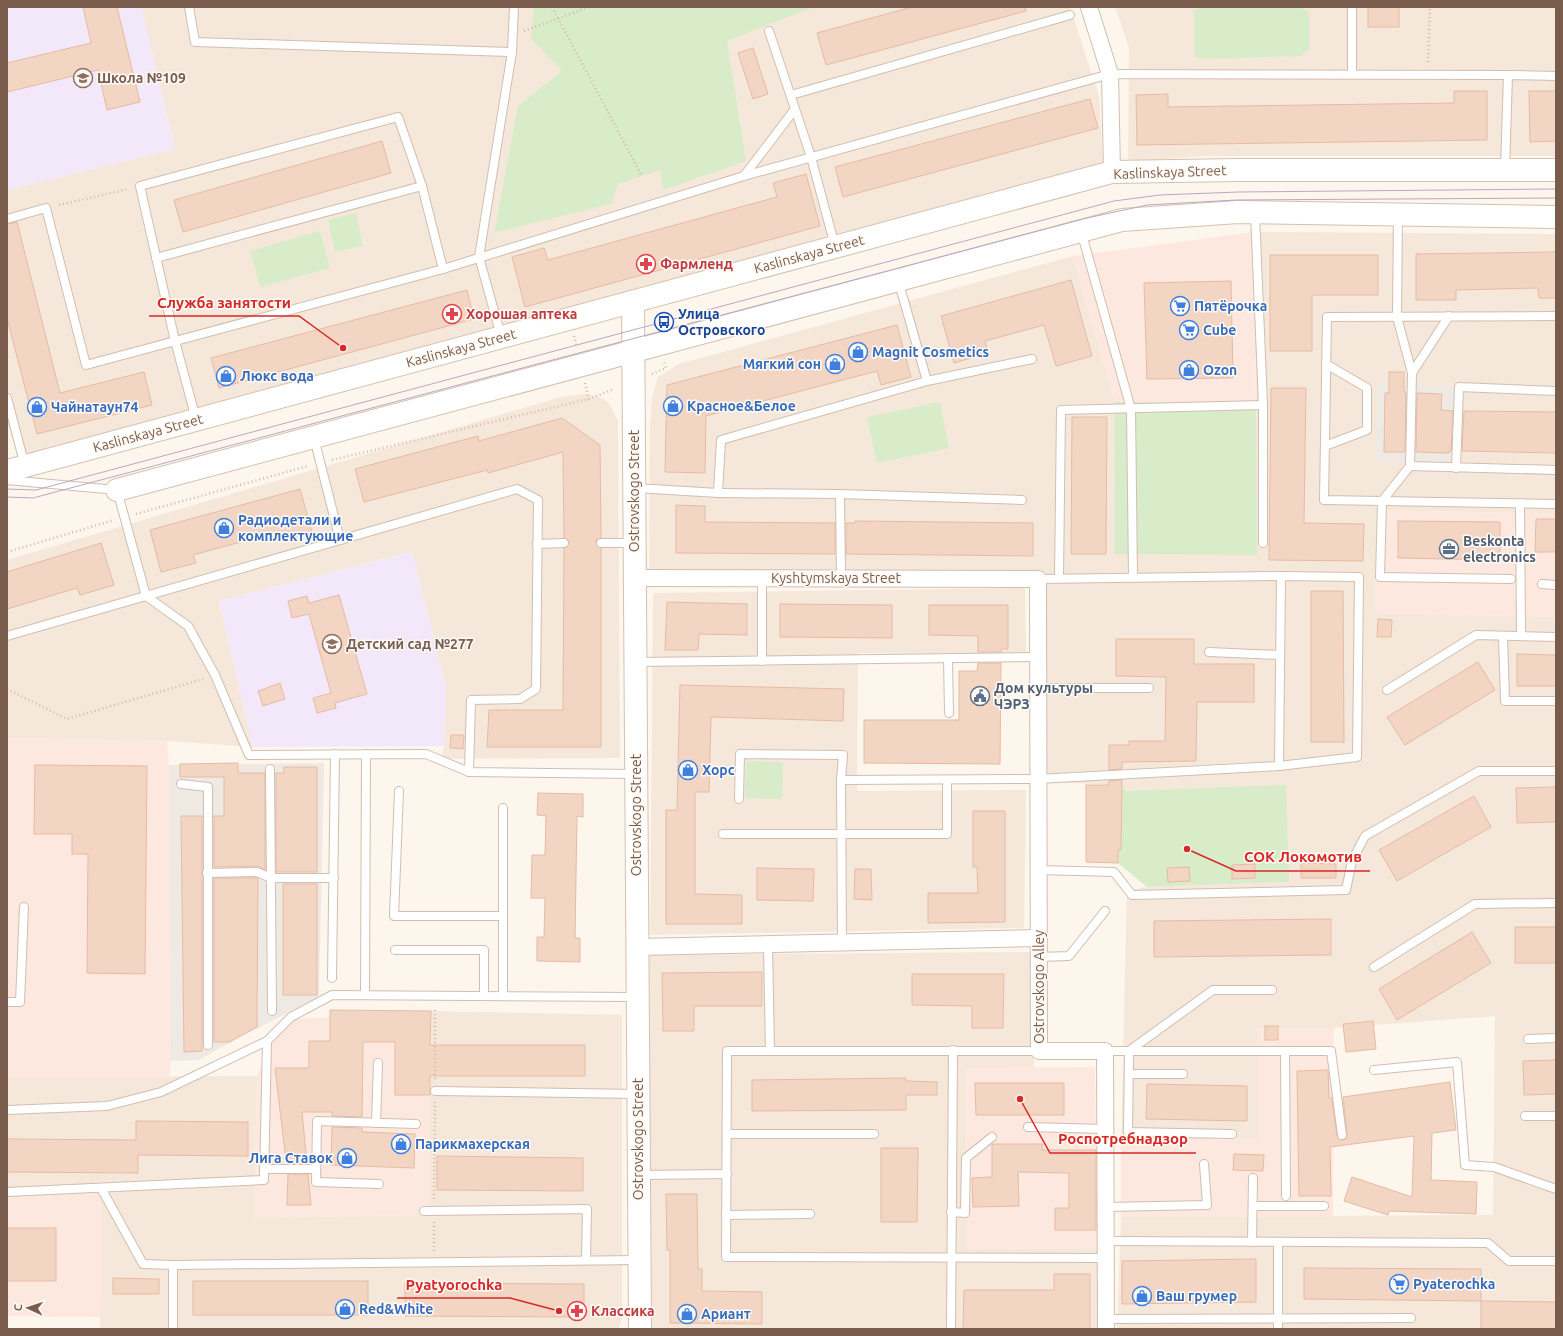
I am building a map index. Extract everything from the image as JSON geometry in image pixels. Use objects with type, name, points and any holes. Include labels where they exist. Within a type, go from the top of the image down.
[{"type":"main road","name":"Kaslinskaya Street","points":[[16,469],[1112,172],[1238,170],[1556,170]]},
{"type":"main road","points":[[117,490],[1122,220],[1255,212],[1556,217]]},
{"type":"main road","name":"Ostrovskogo Street","points":[[633,302],[640,1329]]},
{"type":"street","points":[[1089,7],[1110,74],[1112,172]]},
{"type":"street","name":"Kyshtymskaya Street","points":[[635,578],[1038,578]]},
{"type":"street","name":"Ostrovskogo Alley","points":[[1038,578],[1039,1051],[1105,1051]]},
{"type":"street","points":[[637,947],[1039,938]]},
{"type":"street","points":[[1105,1051],[1106,1324]]},
{"type":"lane","points":[[189,7],[196,42],[512,52]]},
{"type":"lane","points":[[502,337],[479,257],[512,52],[514,7]]},
{"type":"lane","points":[[1352,7],[1352,74]]},
{"type":"lane","points":[[790,95],[1070,14]]},
{"type":"lane","points":[[769,31],[812,157],[835,247]]},
{"type":"lane","points":[[7,219],[46,208],[86,365],[443,269],[744,176],[1110,74],[1556,76]]},
{"type":"lane","points":[[1505,171],[1508,75]]},
{"type":"lane","points":[[744,176],[795,109]]},
{"type":"lane","points":[[196,420],[175,342],[140,186],[398,116],[422,186],[443,269]]},
{"type":"lane","points":[[156,258],[422,186]]},
{"type":"lane","points":[[1255,212],[1262,405],[1263,543]]},
{"type":"lane","points":[[1398,214],[1398,317],[1412,373],[1410,466],[1382,500],[1380,577],[1511,578]]},
{"type":"lane","points":[[1081,231],[1131,409],[1133,577]]},
{"type":"lane","points":[[898,280],[927,381]]},
{"type":"lane","points":[[1412,373],[1449,316]]},
{"type":"lane","points":[[1556,316],[1327,317],[1324,500],[1556,504]]},
{"type":"lane","points":[[718,493],[721,440],[927,381],[1032,358]]},
{"type":"lane","points":[[1325,446],[1367,430],[1367,388],[1326,364]]},
{"type":"lane","points":[[1456,468],[1459,388],[1556,391]]},
{"type":"lane","points":[[7,398],[16,469]]},
{"type":"lane","points":[[1059,578],[1061,410],[1262,405]]},
{"type":"lane","points":[[313,438],[340,540]]},
{"type":"lane","points":[[1410,466],[1556,470]]},
{"type":"lane","points":[[7,480],[117,490],[146,596],[188,626],[215,675],[249,755],[426,754],[469,772],[636,774]]},
{"type":"lane","points":[[7,636],[517,488],[538,500],[536,689],[520,699],[471,700],[469,772]]},
{"type":"lane","points":[[635,488],[718,493],[840,494],[1022,500]]},
{"type":"lane","points":[[840,494],[841,578]]},
{"type":"lane","points":[[1520,503],[1520,636]]},
{"type":"lane","points":[[601,543],[634,543]]},
{"type":"lane","points":[[537,544],[564,544]]},
{"type":"lane","points":[[1279,766],[1281,576]]},
{"type":"lane","points":[[841,780],[1038,779],[1279,766],[1356,758],[1359,577],[1281,576],[1038,578]]},
{"type":"lane","points":[[762,578],[762,660]]},
{"type":"lane","points":[[1542,584],[1556,585]]},
{"type":"lane","points":[[1387,690],[1476,635],[1556,637]]},
{"type":"lane","points":[[1503,636],[1505,701],[1556,701]]},
{"type":"lane","points":[[1209,652],[1280,655]]},
{"type":"lane","points":[[635,662],[1038,657]]},
{"type":"lane","points":[[948,658],[949,713]]},
{"type":"lane","points":[[1038,688],[1150,688]]},
{"type":"lane","points":[[332,978],[335,754]]},
{"type":"lane","points":[[365,995],[366,754]]},
{"type":"lane","points":[[739,800],[740,754],[843,755],[841,780],[842,943]]},
{"type":"lane","points":[[270,769],[272,1011]]},
{"type":"lane","points":[[1039,870],[1114,872],[1132,895],[1346,890],[1352,861],[1364,836],[1371,832],[1479,771],[1556,770]]},
{"type":"lane","points":[[723,834],[947,834],[947,780]]},
{"type":"lane","points":[[181,784],[208,787],[208,1045]]},
{"type":"lane","points":[[399,791],[394,916],[503,916]]},
{"type":"lane","points":[[503,808],[503,996]]},
{"type":"lane","points":[[207,873],[257,872],[271,878],[334,878]]},
{"type":"lane","points":[[1374,967],[1474,904],[1556,903]]},
{"type":"lane","points":[[7,1002],[20,1002],[24,907]]},
{"type":"lane","points":[[1039,957],[1069,956],[1105,911]]},
{"type":"lane","points":[[768,944],[770,1050]]},
{"type":"lane","points":[[396,950],[484,950],[484,996]]},
{"type":"lane","points":[[1129,1050],[1213,990],[1272,990]]},
{"type":"lane","points":[[7,1110],[107,1106],[161,1092],[266,1041],[291,1018],[332,995],[637,997]]},
{"type":"lane","points":[[1528,1039],[1556,1038]]},
{"type":"lane","points":[[7,1192],[264,1180],[266,1041]]},
{"type":"lane","points":[[1039,1051],[727,1050],[726,1257],[1106,1258]]},
{"type":"lane","points":[[951,1329],[950,1257],[953,1050]]},
{"type":"lane","points":[[1129,1050],[1128,1132],[1232,1134]]},
{"type":"lane","points":[[1105,1051],[1331,1051],[1342,1135]]},
{"type":"lane","points":[[1285,1051],[1286,1196]]},
{"type":"lane","points":[[1374,1070],[1457,1062],[1465,1165],[1494,1167],[1556,1189]]},
{"type":"lane","points":[[376,1123],[378,1063]]},
{"type":"lane","points":[[1129,1074],[1183,1074]]},
{"type":"lane","points":[[435,1092],[638,1094]]},
{"type":"lane","points":[[1525,1116],[1556,1116]]},
{"type":"lane","points":[[380,1184],[316,1182],[316,1121],[416,1124]]},
{"type":"lane","points":[[1028,1127],[1106,1129]]},
{"type":"lane","points":[[727,1134],[874,1134]]},
{"type":"lane","points":[[951,1212],[965,1213],[966,1158],[992,1137]]},
{"type":"lane","points":[[1106,1207],[1206,1205],[1204,1164]]},
{"type":"lane","points":[[264,1169],[315,1169]]},
{"type":"lane","points":[[638,1175],[726,1174]]},
{"type":"lane","points":[[1252,1242],[1253,1178]]},
{"type":"lane","points":[[101,1188],[143,1264],[173,1265],[639,1260]]},
{"type":"lane","points":[[1253,1206],[1324,1206]]},
{"type":"lane","points":[[424,1211],[587,1209],[586,1260]]},
{"type":"lane","points":[[726,1215],[810,1214]]},
{"type":"lane","points":[[1106,1241],[1488,1243],[1509,1261],[1556,1261]]},
{"type":"lane","points":[[1278,1242],[1278,1329]]},
{"type":"lane","points":[[173,1265],[173,1329]]},
{"type":"lane","points":[[1106,1324],[1278,1319],[1411,1318]]},
{"type":"path","points":[[552,7],[642,176]]},
{"type":"path","points":[[513,35],[589,7]]},
{"type":"path","points":[[1428,75],[1430,7]]},
{"type":"path","points":[[46,208],[140,186]]},
{"type":"path","points":[[7,552],[124,517],[320,463],[589,399]]},
{"type":"path","points":[[7,689],[67,720],[215,675]]},
{"type":"path","points":[[434,1211],[434,1262]]},
{"type":"shaded area","name":"Школа №109","points":[[7,7],[141,7],[175,149],[7,190]]},
{"type":"shaded area","points":[[141,7],[1070,7],[1099,96],[1103,167],[1064,174],[877,224],[19,460],[7,421],[7,190],[175,149]]},
{"type":"shaded area","points":[[1115,7],[1556,7],[1556,156],[1204,156],[1128,162],[1129,48]]},
{"type":"shaded area","points":[[1254,232],[1556,234],[1556,514],[1377,510],[1374,613],[1556,617],[1556,1329],[1117,1329],[1121,1217],[1493,1215],[1495,1016],[1334,1028],[1258,1028],[1259,1139],[1121,1141],[1127,891],[1147,887],[1288,882],[1126,791],[1121,785],[1047,782],[1044,573],[649,570],[650,427],[652,398],[658,377],[679,364],[1073,256],[1115,402],[1114,553],[1256,403]]},
{"type":"shaded area","points":[[1254,232],[1256,403],[1115,402],[1073,256]]},
{"type":"shaded area","points":[[1377,385],[1454,387],[1452,463],[1376,461]]},
{"type":"shaded area","points":[[585,394],[600,397],[609,403],[618,421],[620,758],[442,759],[444,746],[446,688],[412,552],[219,601],[253,747],[167,741],[7,738],[7,560],[561,397]]},
{"type":"shaded area","points":[[1377,510],[1556,514],[1556,617],[1374,613]]},
{"type":"shaded area","name":"Детский сад №277","points":[[412,552],[446,688],[444,746],[253,747],[219,601]]},
{"type":"shaded area","points":[[1025,588],[1026,654],[858,653],[857,791],[1026,790],[1024,928],[650,935],[653,593]]},
{"type":"shaded area","points":[[7,738],[167,741],[169,765],[171,1061],[169,1076],[7,1077]]},
{"type":"shaded area","points":[[324,763],[319,996],[198,1060],[171,1061],[169,765]]},
{"type":"shaded area","points":[[1030,952],[1034,1068],[965,1068],[967,1249],[1097,1248],[1097,1329],[647,1329],[647,955]]},
{"type":"shaded area","points":[[431,1011],[622,1015],[622,1316],[619,1329],[100,1329],[101,1194],[7,1192],[7,1077],[257,1076],[254,1218],[428,1215]]},
{"type":"shaded area","points":[[431,1011],[428,1215],[254,1218],[257,1076],[280,1020]]},
{"type":"shaded area","points":[[1257,1028],[1334,1028],[1333,1217],[1121,1217],[1121,1141],[1259,1139]]},
{"type":"shaded area","points":[[1095,1067],[1097,1248],[966,1249],[965,1068]]},
{"type":"shaded area","points":[[7,1192],[101,1194],[100,1317],[7,1316]]},
{"type":"green space","points":[[534,7],[813,7],[727,41],[746,161],[663,190],[660,170],[618,184],[611,204],[494,233],[518,106],[562,71],[531,39]]},
{"type":"green space","points":[[1203,7],[1300,7],[1309,12],[1309,49],[1301,56],[1202,59],[1194,57],[1194,11]]},
{"type":"green space","points":[[356,213],[363,246],[335,252],[328,220]]},
{"type":"green space","points":[[320,231],[330,268],[260,287],[250,251]]},
{"type":"green space","points":[[940,402],[949,448],[877,463],[867,417]]},
{"type":"green space","points":[[1115,402],[1256,403],[1257,555],[1114,554]]},
{"type":"green space","points":[[746,761],[783,762],[782,799],[745,798]]},
{"type":"green space","points":[[1086,785],[1122,785],[1126,791],[1286,785],[1289,882],[1147,887],[1118,863],[1086,862]]},
{"type":"building","points":[[83,7],[117,7],[140,102],[107,110],[98,70],[7,92],[7,63],[91,43]]},
{"type":"building","points":[[912,7],[1025,7],[1026,11],[826,65],[817,33]]},
{"type":"building","points":[[1368,7],[1399,7],[1399,27],[1368,27]]},
{"type":"building","points":[[753,48],[768,94],[753,99],[738,53]]},
{"type":"building","points":[[1454,91],[1487,91],[1487,140],[1137,145],[1136,95],[1168,94],[1168,107],[1454,103]]},
{"type":"building","points":[[1529,91],[1556,91],[1556,141],[1530,142]]},
{"type":"building","points":[[1090,99],[1098,128],[843,197],[835,167]]},
{"type":"building","points":[[382,141],[391,173],[183,232],[174,200]]},
{"type":"building","points":[[806,174],[820,226],[525,307],[512,257],[544,248],[548,260],[777,197],[773,183]]},
{"type":"building","points":[[17,222],[60,393],[144,372],[152,405],[37,434],[7,318],[7,224]]},
{"type":"building","points":[[1556,252],[1556,298],[1539,298],[1538,288],[1456,290],[1456,300],[1416,300],[1416,254]]},
{"type":"building","points":[[1270,255],[1378,255],[1378,295],[1312,295],[1312,351],[1270,351]]},
{"type":"building","points":[[1071,280],[1092,356],[1056,366],[1044,325],[985,341],[988,353],[954,363],[941,316]]},
{"type":"building","name":"Cube","points":[[1231,281],[1233,378],[1147,379],[1144,283]]},
{"type":"building","points":[[467,290],[474,319],[219,388],[211,358]]},
{"type":"building","points":[[897,325],[911,377],[881,385],[877,371],[706,416],[705,473],[665,472],[667,385]]},
{"type":"building","points":[[1389,372],[1404,372],[1404,392],[1406,392],[1405,452],[1384,452],[1385,393],[1389,393]]},
{"type":"building","points":[[1271,388],[1306,388],[1304,523],[1364,524],[1363,561],[1269,560]]},
{"type":"building","points":[[1417,393],[1442,394],[1441,410],[1453,411],[1451,451],[1449,451],[1449,453],[1416,452]]},
{"type":"building","points":[[1464,411],[1556,412],[1556,453],[1462,451]]},
{"type":"building","points":[[1072,417],[1107,417],[1106,554],[1071,554]]},
{"type":"building","points":[[562,418],[600,445],[601,538],[596,540],[596,543],[601,548],[601,747],[487,747],[489,710],[563,710],[564,548],[569,543],[568,540],[564,538],[563,452],[488,473],[487,470],[364,502],[355,469],[478,436],[479,441]]},
{"type":"building","points":[[300,489],[312,532],[276,541],[274,533],[193,555],[196,563],[161,572],[150,530]]},
{"type":"building","points":[[676,505],[705,506],[705,522],[835,523],[835,554],[676,553]]},
{"type":"building","points":[[1536,519],[1556,519],[1556,552],[1535,552]]},
{"type":"building","points":[[855,521],[1033,523],[1033,556],[846,554],[846,523],[855,523]]},
{"type":"building","points":[[1398,521],[1500,522],[1500,560],[1398,558]]},
{"type":"building","points":[[101,543],[114,585],[80,595],[77,588],[7,609],[7,572]]},
{"type":"building","points":[[1311,591],[1343,591],[1344,742],[1311,742]]},
{"type":"building","points":[[339,595],[367,694],[335,703],[336,708],[317,713],[313,698],[331,693],[309,614],[292,618],[288,601],[307,596],[309,603]]},
{"type":"building","points":[[667,602],[747,604],[747,635],[699,634],[698,650],[665,650]]},
{"type":"building","points":[[780,604],[892,605],[892,638],[780,637]]},
{"type":"building","points":[[929,605],[1008,605],[1008,649],[1001,649],[1001,652],[978,652],[978,636],[929,635]]},
{"type":"building","points":[[1378,619],[1392,620],[1391,637],[1377,637]]},
{"type":"building","points":[[1116,639],[1194,639],[1194,664],[1254,664],[1254,702],[1197,702],[1196,761],[1122,762],[1122,769],[1109,770],[1109,745],[1129,745],[1129,741],[1165,741],[1166,677],[1116,676]]},
{"type":"building","points":[[1517,654],[1556,655],[1556,686],[1517,686]]},
{"type":"building","points":[[1478,662],[1495,690],[1405,745],[1387,717]]},
{"type":"building","name":"Дом культуры ЧЭРЗ","points":[[978,663],[1001,663],[1000,764],[864,763],[864,720],[959,720],[959,671],[977,671]]},
{"type":"building","points":[[280,683],[285,699],[263,706],[258,691]]},
{"type":"building","points":[[680,685],[844,689],[843,721],[711,717],[709,792],[695,792],[695,894],[742,895],[742,924],[666,924],[666,810],[677,810]]},
{"type":"building","points":[[451,735],[464,735],[463,749],[450,748]]},
{"type":"building","points":[[238,763],[238,773],[265,773],[265,870],[257,866],[214,867],[214,816],[224,816],[224,777],[180,777],[180,764]]},
{"type":"building","points":[[35,765],[147,766],[145,974],[87,973],[88,854],[72,854],[72,834],[34,834]]},
{"type":"building","points":[[284,767],[317,767],[317,872],[276,872],[276,773],[284,773]]},
{"type":"building","points":[[1122,780],[1121,850],[1118,850],[1118,863],[1086,862],[1086,785],[1109,785],[1109,781]]},
{"type":"building","points":[[1556,787],[1556,822],[1517,823],[1516,788]]},
{"type":"building","points":[[538,793],[583,794],[583,817],[577,816],[575,938],[580,938],[580,962],[537,961],[537,937],[544,937],[545,898],[531,898],[532,855],[545,855],[546,816],[537,815]]},
{"type":"building","points":[[1474,796],[1491,827],[1397,881],[1379,850]]},
{"type":"building","points":[[973,811],[1005,811],[1005,922],[928,923],[928,893],[978,893],[977,867],[973,867]]},
{"type":"building","points":[[181,816],[202,816],[202,1051],[184,1052]]},
{"type":"building","points":[[1301,863],[1336,864],[1336,878],[1301,878]]},
{"type":"building","points":[[1255,864],[1255,878],[1232,879],[1232,865]]},
{"type":"building","points":[[1189,867],[1190,881],[1168,882],[1167,868]]},
{"type":"building","points":[[757,868],[814,869],[813,901],[757,900]]},
{"type":"building","points":[[855,869],[871,869],[872,900],[854,899]]},
{"type":"building","points":[[214,878],[258,878],[257,1027],[229,1042],[214,1042]]},
{"type":"building","points":[[283,884],[317,884],[317,995],[283,995]]},
{"type":"building","points":[[1331,919],[1331,955],[1154,957],[1154,921]]},
{"type":"building","points":[[1515,927],[1556,927],[1556,963],[1515,963]]},
{"type":"building","points":[[1472,932],[1491,963],[1397,1020],[1379,989]]},
{"type":"building","points":[[762,972],[762,1006],[694,1006],[694,1031],[663,1031],[662,973]]},
{"type":"building","points":[[912,974],[1004,974],[1003,1028],[972,1028],[972,1006],[912,1005]]},
{"type":"building","points":[[330,1010],[431,1011],[430,1045],[585,1045],[585,1076],[430,1076],[430,1095],[395,1095],[395,1042],[363,1042],[362,1117],[332,1116],[332,1112],[302,1112],[307,1164],[289,1164],[289,1161],[286,1161],[275,1068],[309,1068],[309,1041],[330,1041]]},
{"type":"building","points":[[1373,1021],[1376,1049],[1346,1052],[1343,1024]]},
{"type":"building","points":[[1265,1026],[1278,1026],[1278,1040],[1265,1040]]},
{"type":"building","points":[[1556,1060],[1556,1094],[1524,1095],[1523,1061]]},
{"type":"building","points":[[1328,1070],[1329,1098],[1332,1098],[1337,1136],[1342,1140],[1346,1139],[1347,1135],[1343,1097],[1450,1082],[1456,1130],[1432,1133],[1431,1180],[1477,1182],[1476,1214],[1389,1211],[1388,1215],[1344,1201],[1352,1177],[1412,1197],[1414,1136],[1330,1147],[1331,1196],[1299,1196],[1297,1071]]},
{"type":"building","points":[[906,1078],[906,1081],[937,1082],[937,1095],[906,1095],[906,1110],[752,1111],[752,1080]]},
{"type":"building","points":[[975,1083],[1064,1083],[1064,1115],[976,1115]]},
{"type":"building","points":[[1147,1084],[1247,1086],[1247,1121],[1146,1119]]},
{"type":"building","points":[[136,1121],[248,1122],[248,1156],[138,1155],[138,1173],[7,1172],[7,1139],[136,1140]]},
{"type":"building","points":[[332,1127],[362,1128],[362,1132],[415,1134],[414,1168],[331,1165]]},
{"type":"building","points":[[992,1144],[1043,1144],[1042,1150],[1096,1150],[1096,1230],[1055,1230],[1055,1208],[1069,1208],[1069,1173],[1018,1172],[1019,1206],[973,1207],[972,1178],[992,1177]]},
{"type":"building","points":[[881,1148],[918,1148],[917,1222],[881,1222]]},
{"type":"building","points":[[1234,1154],[1264,1155],[1263,1171],[1233,1170]]},
{"type":"building","points":[[437,1156],[583,1158],[583,1191],[437,1190]]},
{"type":"building","points":[[288,1174],[308,1174],[311,1205],[287,1205]]},
{"type":"building","points":[[666,1194],[697,1194],[698,1269],[702,1269],[702,1291],[762,1292],[762,1324],[670,1323],[670,1250],[667,1250]]},
{"type":"building","points":[[7,1228],[56,1228],[56,1281],[7,1281]]},
{"type":"building","points":[[1256,1259],[1256,1302],[1122,1304],[1122,1261]]},
{"type":"building","points":[[1304,1268],[1481,1269],[1481,1301],[1304,1299]]},
{"type":"building","points":[[1054,1274],[1090,1274],[1090,1329],[963,1329],[964,1290],[1054,1290]]},
{"type":"building","points":[[113,1278],[159,1279],[159,1294],[113,1294]]},
{"type":"building","points":[[193,1281],[368,1281],[368,1315],[193,1315]]},
{"type":"building","points":[[405,1283],[584,1284],[584,1317],[405,1316]]},
{"type":"building","points":[[1481,1301],[1556,1302],[1556,1329],[1481,1329]]},
{"type":"tram line","points":[[7,489],[36,490],[1114,201],[1160,195],[1238,192],[1556,189]]},
{"type":"tram line","points":[[7,497],[33,498],[1087,218],[1147,205],[1236,200],[1556,198]]},
{"type":"place","name":"Школа №109","points":[[83,78]]},
{"type":"place","name":"Фармленд","points":[[646,264]]},
{"type":"place","name":"Пятёрочка","points":[[1180,306]]},
{"type":"place","name":"Хорошая аптека","points":[[452,314]]},
{"type":"place","name":"Улица Островского","points":[[664,322]]},
{"type":"place","name":"Cube","points":[[1189,330]]},
{"type":"place","name":"Служба занятости","points":[[343,348]]},
{"type":"place","name":"Magnit Cosmetics","points":[[858,352]]},
{"type":"place","name":"Мягкий сон","points":[[835,364]]},
{"type":"place","name":"Ozon","points":[[1189,370]]},
{"type":"place","name":"Люкс вода","points":[[226,376]]},
{"type":"place","name":"Красное&Белое","points":[[673,406]]},
{"type":"place","name":"Чайнатаун74","points":[[37,407]]},
{"type":"place","name":"Радиодетали и комплектующие","points":[[224,528]]},
{"type":"place","name":"Beskonta electronics","points":[[1449,549]]},
{"type":"place","name":"Детский сад №277","points":[[332,644]]},
{"type":"place","name":"Дом культуры ЧЭРЗ","points":[[980,696]]},
{"type":"place","name":"Хорс","points":[[688,770]]},
{"type":"place","name":"СОК Локомотив","points":[[1187,849]]},
{"type":"place","name":"Роспотребнадзор","points":[[1020,1099]]},
{"type":"place","name":"Парикмахерская","points":[[401,1144]]},
{"type":"place","name":"Лига Ставок","points":[[347,1158]]},
{"type":"place","name":"Pyaterochka","points":[[1399,1284]]},
{"type":"place","name":"Ваш грумер","points":[[1142,1296]]},
{"type":"place","name":"Red&White","points":[[345,1309]]},
{"type":"place","name":"Pyatyorochka","points":[[559,1311]]},
{"type":"place","name":"Классика","points":[[577,1311]]},
{"type":"place","name":"Ариант","points":[[687,1314]]}]
